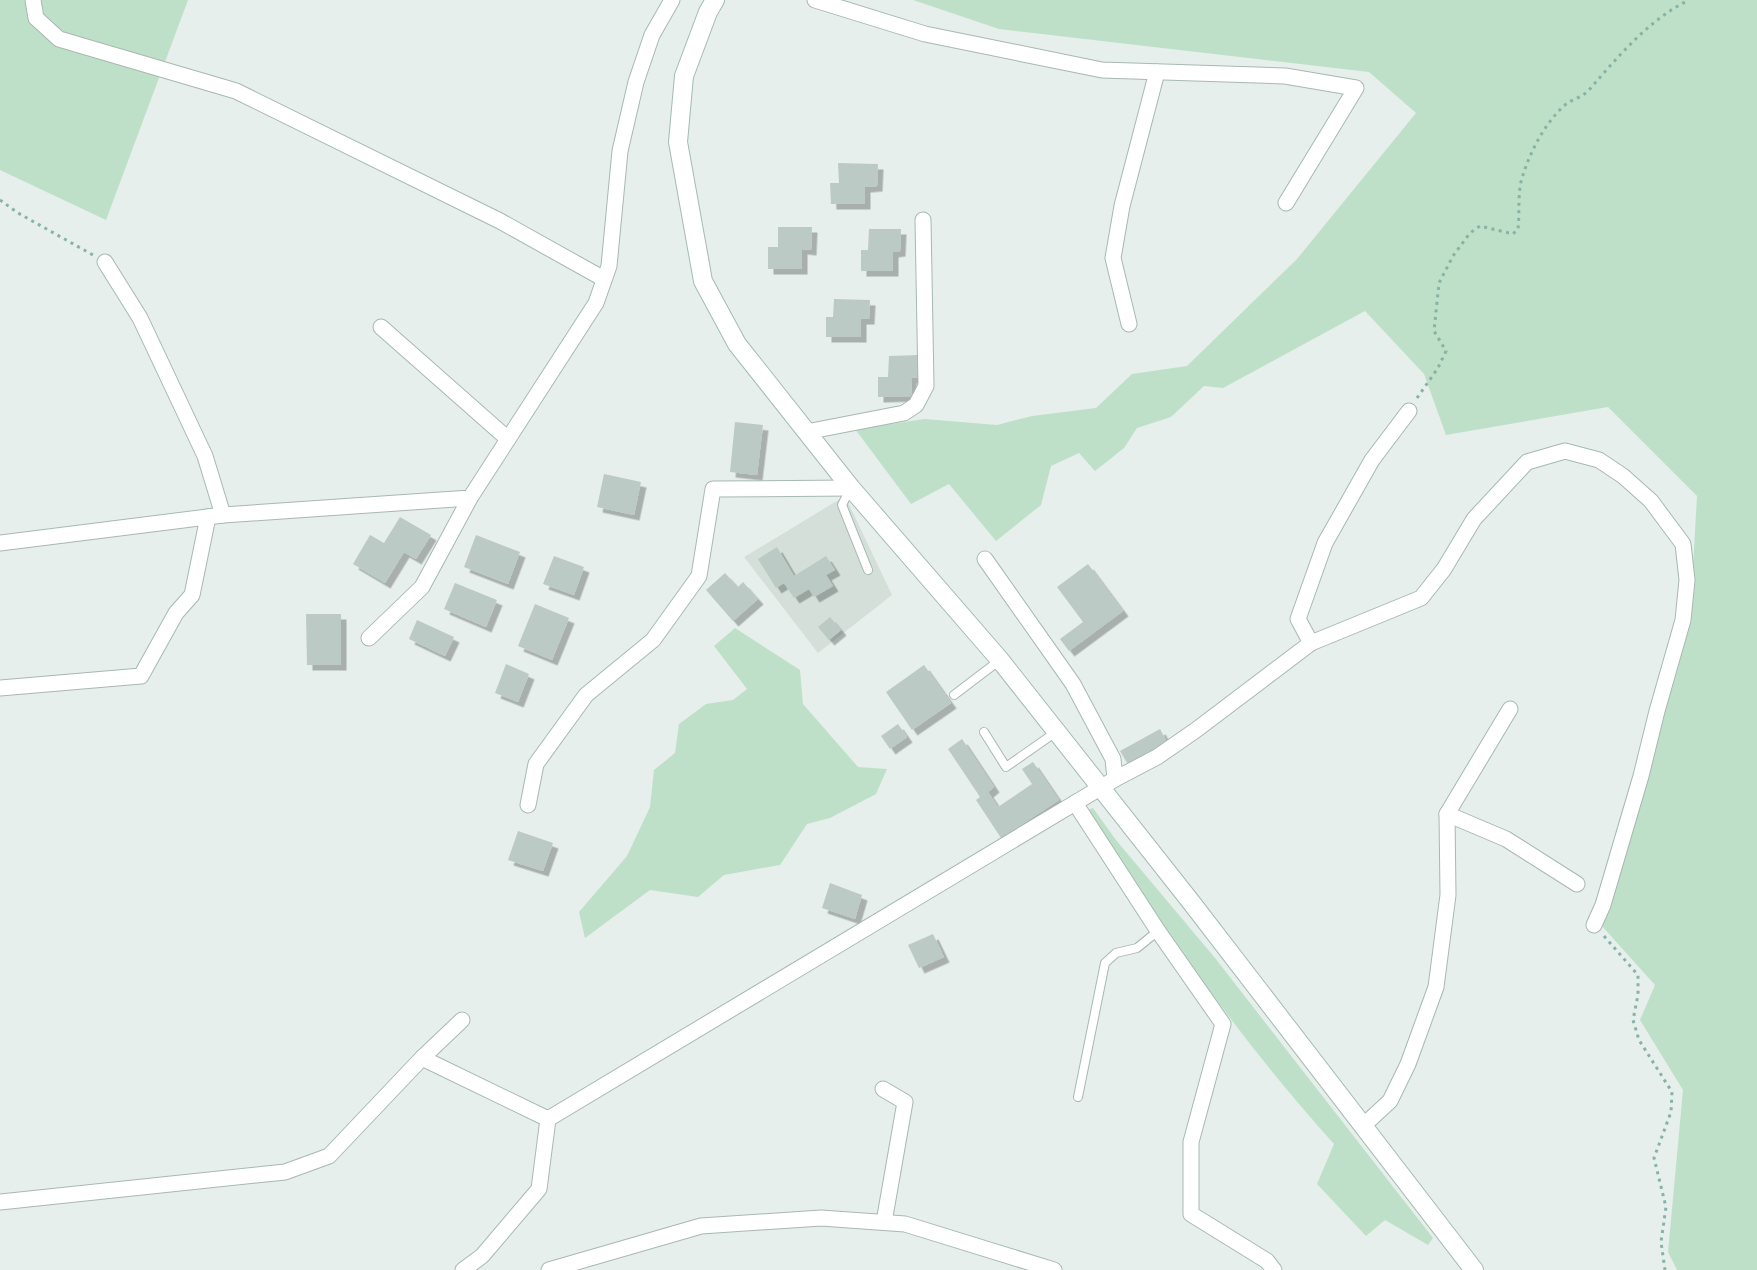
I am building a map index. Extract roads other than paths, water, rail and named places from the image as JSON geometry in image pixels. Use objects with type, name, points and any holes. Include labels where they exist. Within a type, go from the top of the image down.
[{"type":"main road","points":[[715,0],[708,12],[684,76],[678,142],[703,281],[737,344],[851,488],[1000,660],[1056,732],[1108,783],[1474,1270]]},
{"type":"street","points":[[33,0],[36,18],[58,39],[236,91],[500,221],[604,279]]},
{"type":"street","points":[[369,638],[422,587],[470,498],[596,303],[609,266],[620,151],[636,82],[652,35],[672,0]]},
{"type":"street","points":[[815,0],[925,34],[1102,70],[1285,76],[1356,88],[1286,203]]},
{"type":"street","points":[[1129,324],[1113,258],[1122,206],[1158,72]]},
{"type":"street","points":[[806,432],[904,413],[916,405],[926,386],[923,220]]},
{"type":"street","points":[[0,688],[141,676],[176,613],[192,595],[215,516],[205,456],[140,318],[105,262]]},
{"type":"street","points":[[381,327],[508,439]]},
{"type":"street","points":[[1311,643],[1298,619],[1325,543],[1372,460],[1409,411]]},
{"type":"street","points":[[548,1119],[1108,783],[1157,757],[1311,643],[1421,598],[1444,569],[1474,519],[1527,462],[1565,451],[1599,460],[1623,476],[1651,501],[1683,544],[1687,580],[1683,620],[1641,776],[1603,905],[1594,925]]},
{"type":"street","points":[[528,805],[536,764],[586,695],[652,640],[699,576],[713,489],[851,488]]},
{"type":"street","points":[[0,543],[215,516],[470,498]]},
{"type":"street","points":[[985,559],[1073,684],[1113,759],[1108,783]]},
{"type":"street","points":[[1364,1125],[1390,1101],[1408,1064],[1436,987],[1448,895],[1447,814],[1510,709]]},
{"type":"street","points":[[1075,803],[1158,931],[1223,1024],[1191,1142],[1191,1214],[1267,1261],[1274,1270]]},
{"type":"street","points":[[1447,814],[1506,839],[1577,884]]},
{"type":"street","points":[[0,1202],[285,1172],[329,1156],[422,1058],[462,1020]]},
{"type":"street","points":[[422,1058],[548,1119]]},
{"type":"street","points":[[883,1089],[905,1102],[884,1222]]},
{"type":"street","points":[[464,1270],[482,1256],[539,1189],[548,1119]]},
{"type":"street","points":[[549,1270],[701,1226],[821,1218],[905,1224],[1054,1270]]},
{"type":"lane","points":[[851,488],[843,505],[868,570]]},
{"type":"lane","points":[[954,695],[1000,660]]},
{"type":"lane","points":[[984,732],[1006,766],[1056,732]]},
{"type":"lane","points":[[1078,1097],[1105,963],[1116,952],[1137,948],[1158,931]]}]
